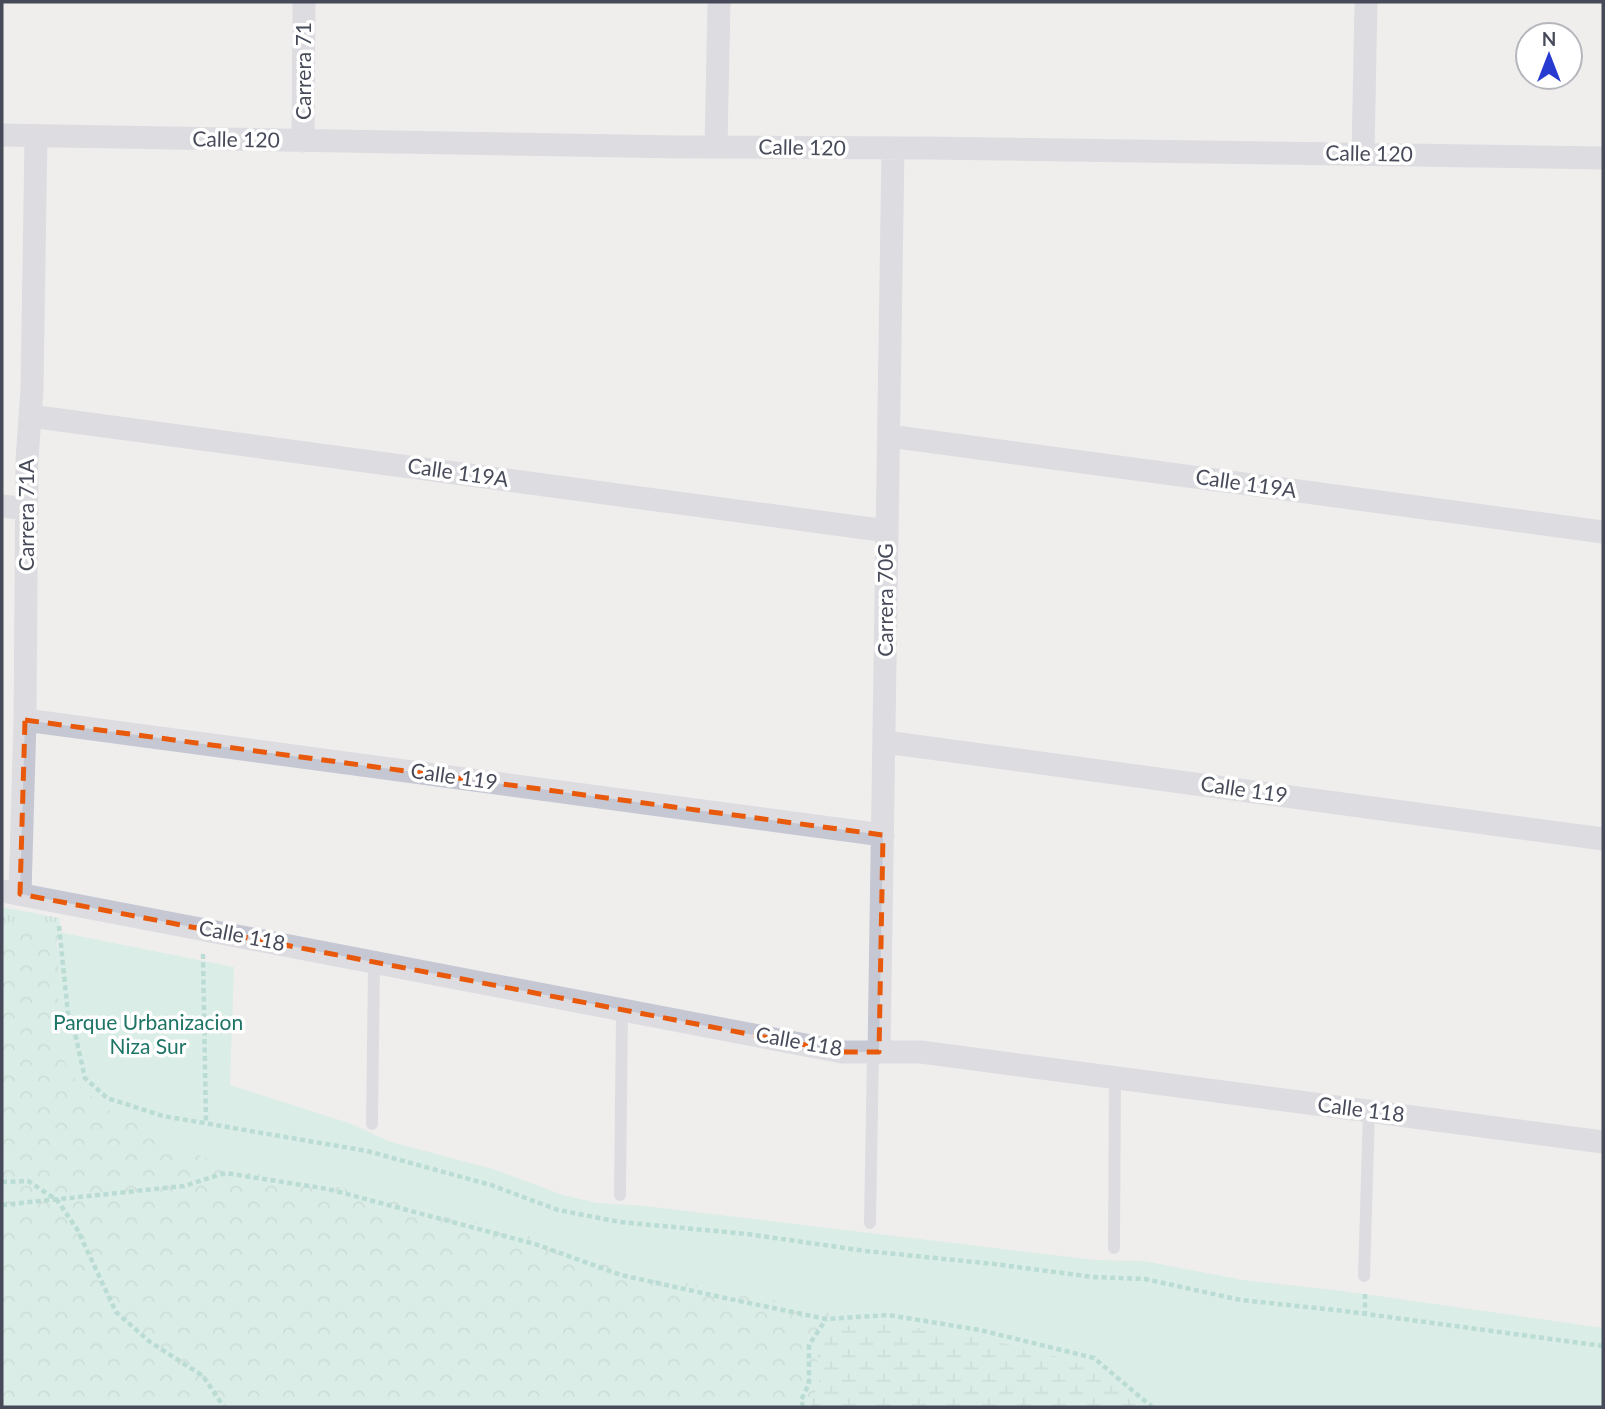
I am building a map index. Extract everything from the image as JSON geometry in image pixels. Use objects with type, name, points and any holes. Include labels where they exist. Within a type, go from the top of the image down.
[{"type":"street","name":"Carrera 71","points":[[303,141],[304,2]]},
{"type":"street","points":[[716,147],[719,2]]},
{"type":"street","points":[[1363,155],[1366,2]]},
{"type":"street","name":"Calle 120","points":[[2,135],[1603,158]]},
{"type":"street","name":"Carrera 71A","points":[[11,893],[25,720],[36,137]]},
{"type":"street","name":"Carrera 70G","points":[[876,1052],[885,743],[893,149]]},
{"type":"street","name":"Calle 119A","points":[[30,416],[887,531]]},
{"type":"street","name":"Calle 119A","points":[[890,436],[1603,532]]},
{"type":"street","points":[[2,506],[27,509]]},
{"type":"street","name":"Calle 119","points":[[25,720],[883,835]]},
{"type":"street","name":"Calle 119","points":[[885,743],[1603,839]]},
{"type":"street","name":"Calle 118","points":[[11,893],[842,1052],[921,1052],[1603,1142]]},
{"type":"lane","points":[[372,1124],[374,962]]},
{"type":"lane","points":[[620,1195],[622,1009]]},
{"type":"lane","points":[[870,1223],[876,1052]]},
{"type":"lane","points":[[1114,1248],[1115,1078]]},
{"type":"lane","points":[[1364,1276],[1369,1111]]},
{"type":"path","points":[[60,918],[65,996],[85,1078],[107,1098],[163,1116],[367,1151],[491,1185],[558,1209],[620,1222],[747,1234],[866,1251],[1093,1277],[1145,1279],[1241,1300],[1603,1346]]},
{"type":"path","points":[[202,929],[206,1124]]},
{"type":"path","points":[[2,1205],[184,1186],[226,1173],[328,1189],[534,1244],[621,1275],[826,1319],[887,1315],[980,1330],[1094,1359],[1152,1407]]},
{"type":"path","points":[[2,1182],[28,1181],[57,1200],[77,1229],[116,1312],[150,1342],[203,1376],[224,1407]]},
{"type":"path","points":[[803,1407],[801,1400],[809,1384],[809,1345],[826,1319]]},
{"type":"highlighted area","points":[[25,720],[883,835],[879,1052],[842,1052],[20,894]]},
{"type":"green space","points":[[2,907],[60,918],[59,932],[2,921]]},
{"type":"green space","points":[[2,921],[59,932],[57,947],[227,1169],[328,1184],[537,1238],[623,1270],[829,1311],[832,1327],[817,1346],[819,1384],[811,1403],[812,1407],[2,1407]]},
{"type":"green space","name":"Parque Urbanizacion Niza Sur","points":[[59,932],[234,967],[230,1085],[349,1123],[391,1142],[493,1169],[563,1195],[597,1203],[645,1206],[1095,1260],[1144,1261],[1243,1280],[1343,1291],[1603,1328],[1603,1407],[1139,1407],[1090,1367],[1036,1350],[886,1322],[832,1327],[829,1311],[623,1270],[537,1238],[328,1184],[227,1169],[104,1108],[77,1083],[57,1049]]},
{"type":"green space","points":[[886,1322],[1036,1350],[1090,1367],[1139,1407],[812,1407],[819,1383],[817,1346],[832,1327]]}]
